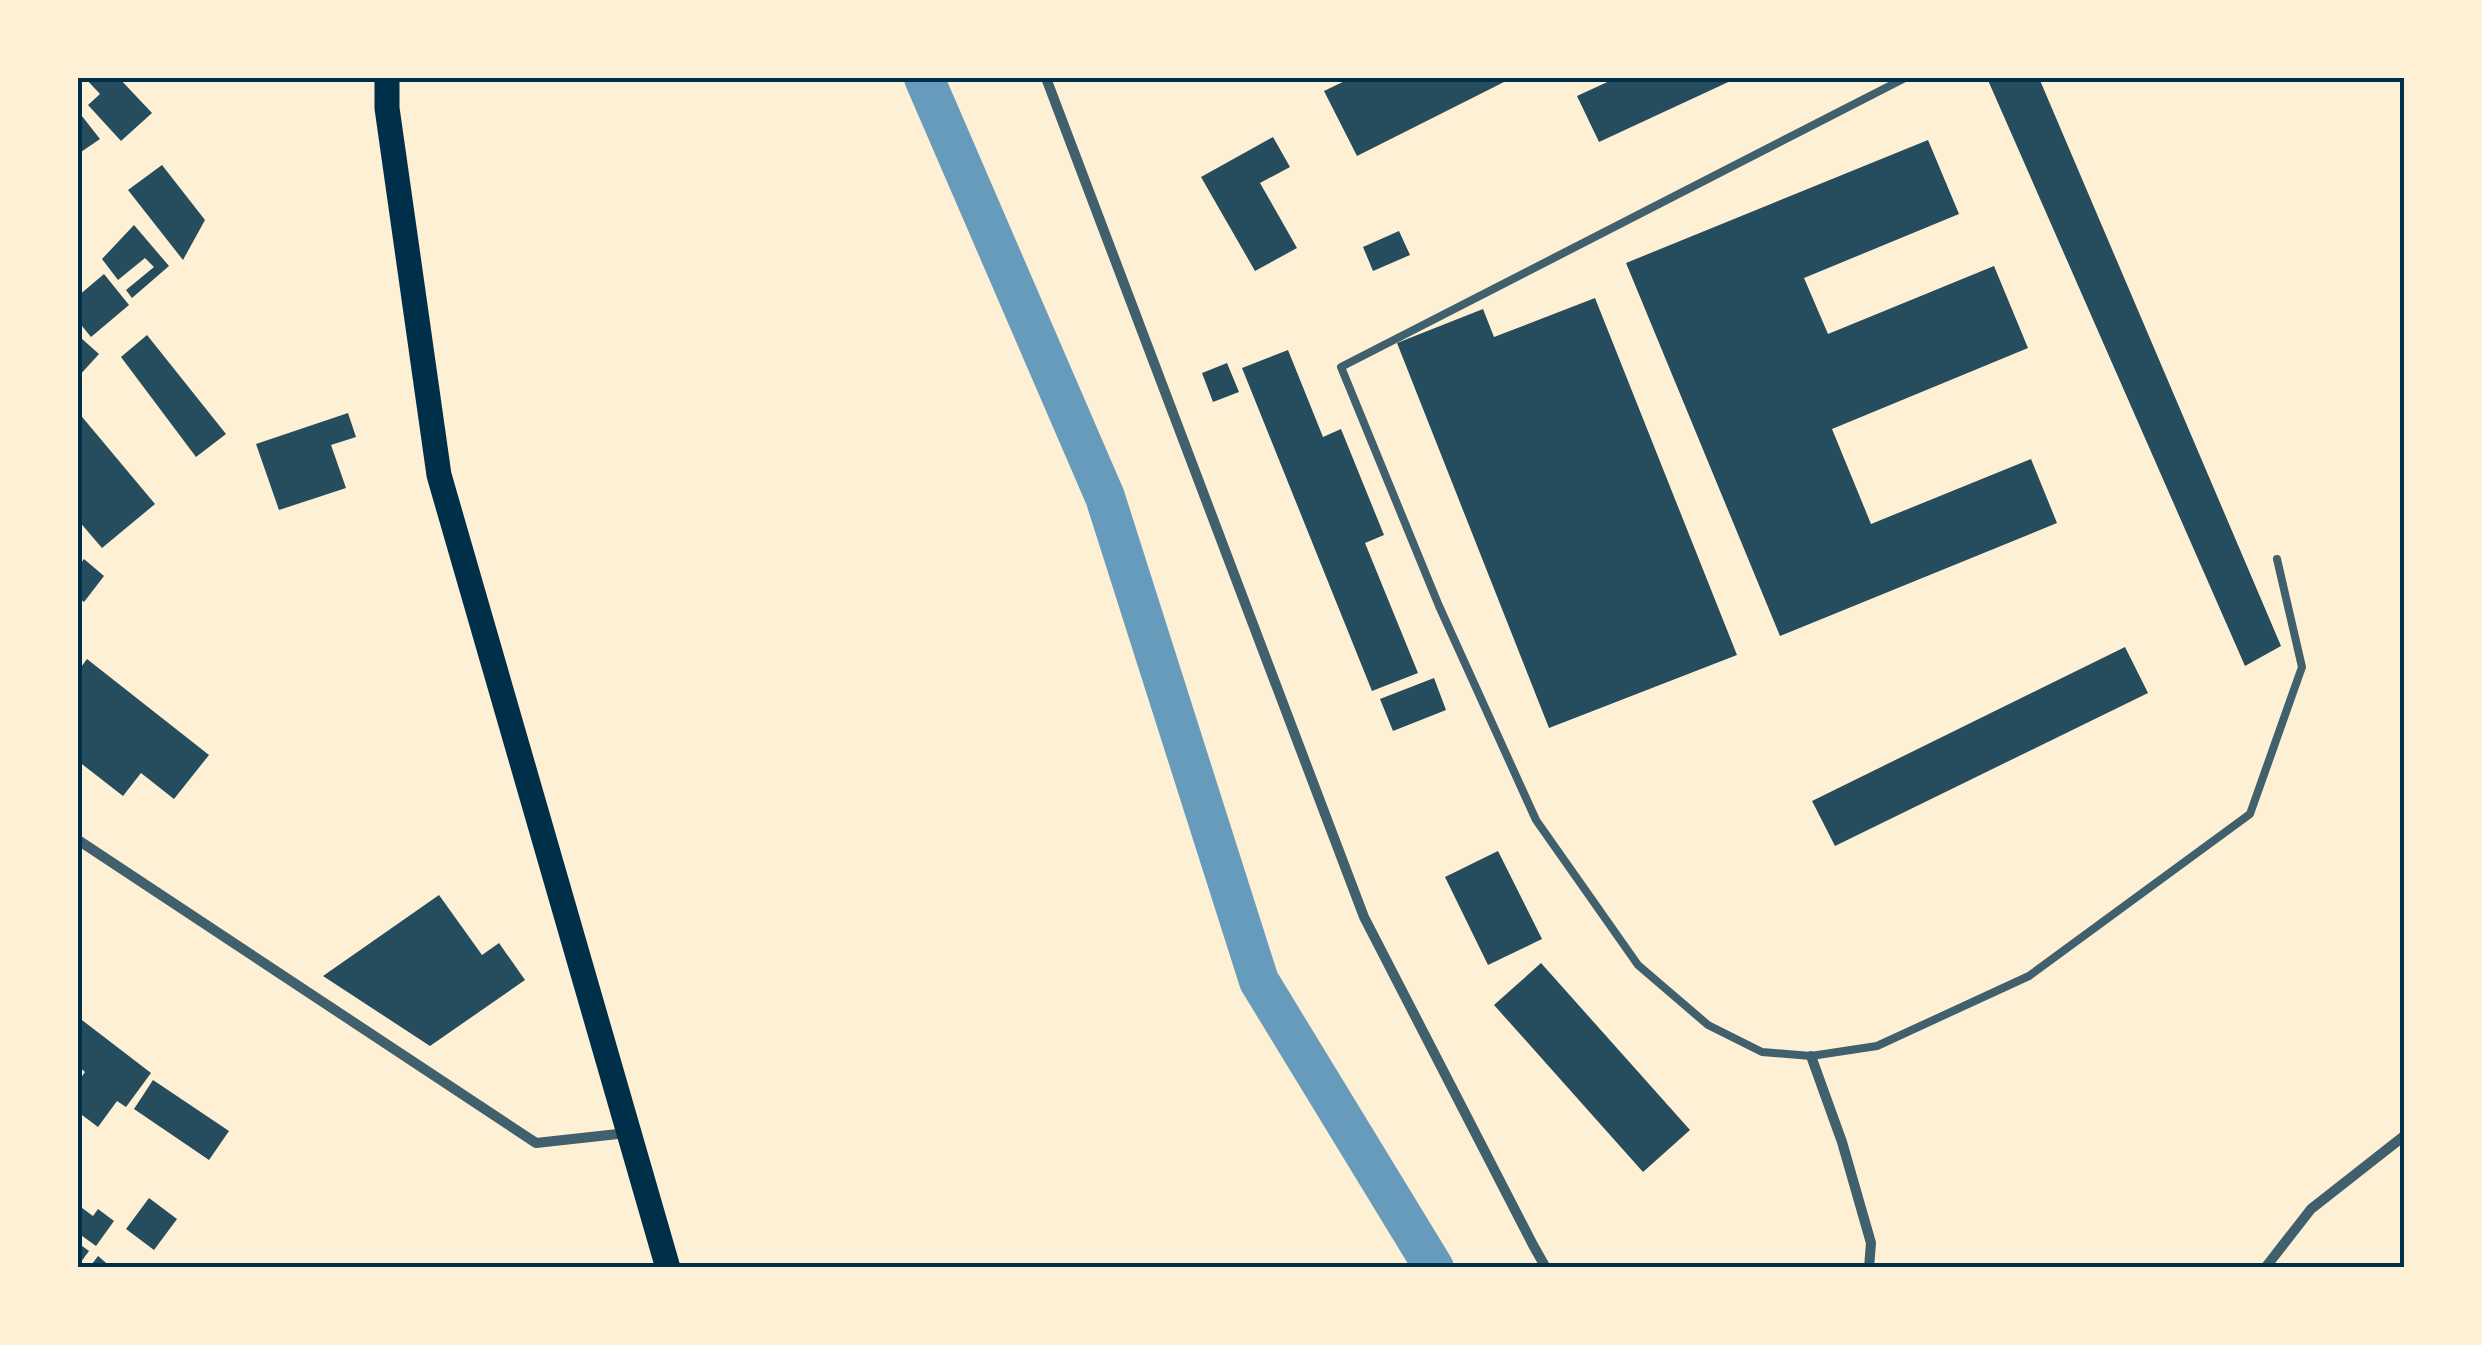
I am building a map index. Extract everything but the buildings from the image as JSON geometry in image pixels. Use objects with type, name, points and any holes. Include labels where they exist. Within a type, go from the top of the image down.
[{"type":"main road","points":[[387,78],[387,108],[439,475],[668,1268]]},
{"type":"street","points":[[1046,78],[1364,917],[1546,1268]]},
{"type":"street","points":[[78,840],[536,1143],[628,1133]]},
{"type":"street","points":[[1811,1056],[1842,1142],[1871,1243],[1870,1268]]},
{"type":"street","points":[[2265,1268],[2311,1208],[2404,1136]]},
{"type":"lane","points":[[1905,78],[1341,367],[1439,606],[1536,820],[1638,965],[1708,1025],[1762,1052],[1811,1056],[1877,1046],[2029,976],[2250,814],[2302,667],[2277,559]]},
{"type":"waterway","points":[[924,78],[1105,497],[1259,981],[1434,1268]]}]
